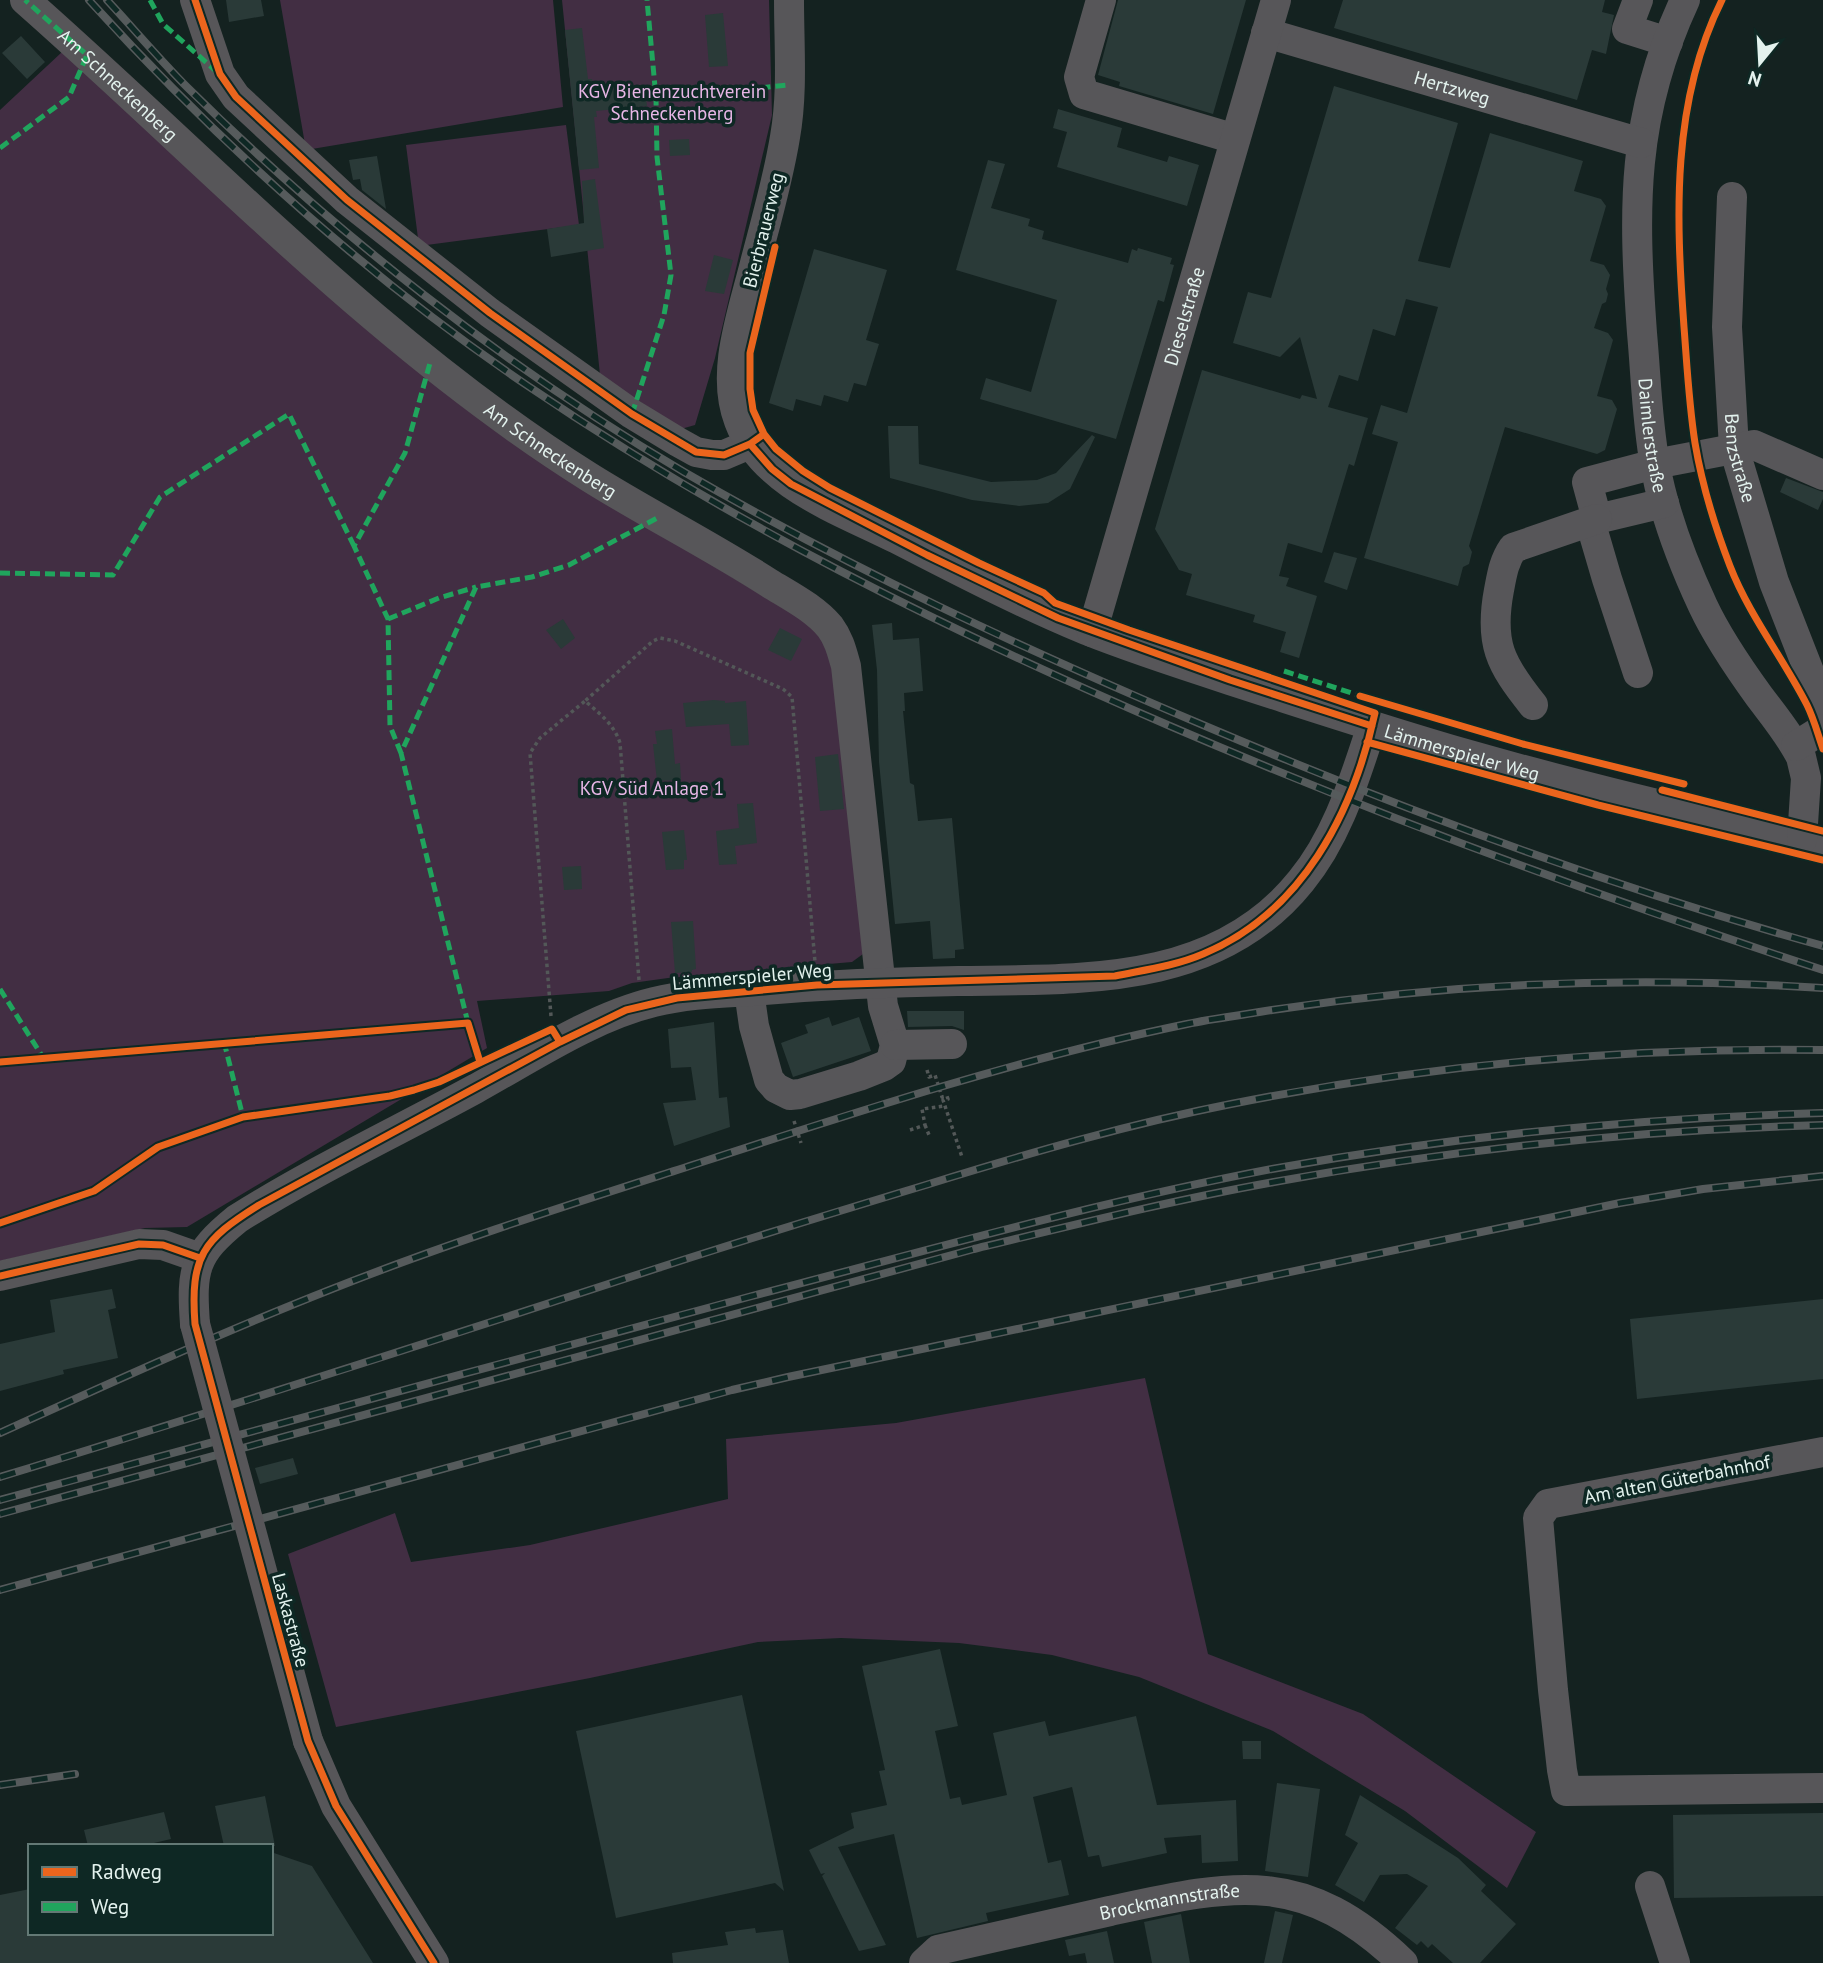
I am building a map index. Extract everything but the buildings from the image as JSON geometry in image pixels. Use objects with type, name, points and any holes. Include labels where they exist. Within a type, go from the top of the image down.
[{"type":"street","name":"Am Schneckenberg","points":[[25,0],[318,269],[430,363],[566,462],[800,602],[829,626],[841,646],[846,666],[883,1006],[907,1045]]},
{"type":"street","points":[[195,0],[220,74],[236,97],[347,200],[500,320],[632,414],[696,452],[712,456],[754,449],[791,484],[818,499],[1009,596],[1092,632],[1372,726]]},
{"type":"street","name":"Bierbrauerweg","points":[[754,449],[738,419],[733,402],[734,357],[740,322],[780,168],[786,131],[789,103],[789,0]]},
{"type":"street","points":[[1101,0],[1079,77],[1084,94],[1235,139]]},
{"type":"street","name":"Dieselstraße","points":[[1092,632],[1276,0]]},
{"type":"street","points":[[1638,0],[1627,29],[1668,41]]},
{"type":"street","name":"Daimlerstraße","points":[[1685,0],[1652,90],[1638,170],[1637,250],[1655,464],[1664,503],[1687,568],[1713,625],[1741,670],[1796,746],[1806,778],[1812,841]]},
{"type":"street","name":"Hertzweg","points":[[1266,33],[1641,143]]},
{"type":"street","name":"Benzstraße","points":[[1732,197],[1727,327],[1734,448],[1774,582],[1823,707]]},
{"type":"street","points":[[1638,673],[1606,579],[1587,482],[1655,464],[1754,445],[1823,475]]},
{"type":"street","points":[[1533,705],[1511,678],[1496,647],[1495,610],[1505,560],[1513,548],[1594,520],[1664,503]]},
{"type":"street","name":"Lämmerspieler Weg","points":[[200,1258],[215,1237],[259,1205],[556,1036],[641,1005],[677,998],[817,985],[1115,976],[1179,962],[1223,944],[1252,927],[1276,908],[1301,882],[1320,855],[1335,828],[1358,771],[1372,726],[1464,754],[1667,793],[1812,841]]},
{"type":"street","points":[[1796,746],[1823,729]]},
{"type":"street","points":[[748,991],[754,1026],[769,1080],[783,1093],[800,1094],[884,1066],[907,1045],[952,1044]]},
{"type":"street","points":[[0,1276],[139,1244],[163,1245],[200,1258]]},
{"type":"street","name":"Laskastraße","points":[[200,1258],[194,1282],[195,1324],[308,1741],[323,1780],[342,1817],[434,1963]]},
{"type":"street","name":"Am alten Güterbahnhof","points":[[1823,1452],[1548,1504],[1538,1518],[1566,1791],[1823,1788]]},
{"type":"street","points":[[1650,1886],[1675,1963]]},
{"type":"street","name":"Brockmannstraße","points":[[924,1963],[938,1950],[1186,1894],[1246,1889],[1289,1894],[1324,1906],[1361,1927],[1403,1963]]},
{"type":"path","points":[[556,1036],[530,753],[540,738],[653,641],[660,638],[675,641],[783,689],[792,697],[817,985]]},
{"type":"path","points":[[585,701],[604,717],[620,743],[641,1005]]},
{"type":"path","points":[[907,1045],[929,1077],[935,1075],[942,1097],[947,1096],[948,1099],[943,1100],[962,1157]]},
{"type":"path","points":[[929,1135],[922,1110],[945,1106]]},
{"type":"path","points":[[910,1130],[925,1125]]},
{"type":"green space","points":[[280,0],[553,0],[563,107],[306,150]]},
{"type":"green space","name":"KGV Bienenzuchtverein Schneckenberg","points":[[562,0],[769,0],[772,115],[715,358],[695,425],[681,429],[600,375]]},
{"type":"green space","name":"KGV Süd Anlage 1","points":[[62,52],[684,548],[811,625],[831,651],[863,954],[852,962],[668,978],[632,983],[609,991],[477,1001],[487,1048],[187,1227],[145,1228],[0,1261],[0,110]]},
{"type":"green space","points":[[566,125],[579,225],[419,246],[406,145]]},
{"type":"green space","points":[[1145,1378],[1208,1654],[1363,1714],[1536,1832],[1507,1888],[1405,1811],[1273,1731],[1139,1677],[1052,1655],[959,1643],[841,1638],[758,1642],[590,1678],[336,1727],[288,1554],[395,1513],[411,1562],[530,1545],[728,1499],[726,1439],[896,1423]]},
{"type":"railway","points":[[89,0],[190,106],[243,157],[353,254],[410,300],[468,344],[604,436],[761,528],[1004,652],[1250,760],[1494,856],[1823,970]]},
{"type":"railway","points":[[107,0],[178,77],[244,142],[362,246],[487,343],[552,388],[617,431],[747,508],[875,575],[1005,638],[1137,697],[1355,788],[1587,873],[1823,946]]},
{"type":"railway","points":[[0,1433],[248,1323],[470,1238],[882,1104],[1125,1038],[1272,1010],[1409,993],[1478,988],[1616,982],[1823,988]]},
{"type":"railway","points":[[0,1477],[794,1225],[1042,1150],[1155,1121],[1304,1090],[1526,1061],[1674,1052],[1823,1050]]},
{"type":"railway","points":[[0,1500],[882,1262],[1076,1212],[1207,1182],[1340,1157],[1546,1130],[1684,1119],[1823,1113]]},
{"type":"railway","points":[[0,1514],[974,1249],[1124,1213],[1342,1170],[1479,1151],[1685,1131],[1823,1125]]},
{"type":"railway","points":[[0,1590],[788,1377],[1620,1203],[1703,1189],[1823,1176]]},
{"type":"railway","points":[[0,1785],[75,1774]]},
{"type":"marked path","points":[[0,148],[69,97],[87,55],[25,0]]},
{"type":"marked path","points":[[150,0],[163,24],[218,73]]},
{"type":"marked path","points":[[632,414],[664,315],[671,275],[657,157],[656,98],[647,0]]},
{"type":"marked path","points":[[656,98],[789,85]]},
{"type":"marked path","points":[[401,753],[390,726],[388,619],[354,546],[405,453],[430,363]]},
{"type":"marked path","points":[[0,573],[113,575],[160,497],[289,414],[354,546]]},
{"type":"marked path","points":[[468,1023],[401,753],[476,587],[532,577],[569,565],[659,517]]},
{"type":"marked path","points":[[388,619],[439,598],[476,587]]},
{"type":"marked path","points":[[1284,671],[1364,697]]},
{"type":"marked path","points":[[0,989],[44,1059]]},
{"type":"marked path","points":[[224,1042],[243,1117]]},
{"type":"cycle path","points":[[195,0],[220,74],[236,97],[347,200],[490,313],[632,414],[696,452],[724,455],[750,444],[764,434]]},
{"type":"cycle path","points":[[1722,0],[1705,39],[1693,79],[1681,160],[1679,244],[1693,429],[1705,490],[1730,566],[1747,602],[1807,705],[1823,749]]},
{"type":"cycle path","points":[[434,1963],[336,1806],[308,1741],[195,1324],[194,1301],[198,1266],[213,1240],[259,1205],[560,1042],[626,1010],[677,998],[817,985],[1115,976],[1170,965],[1203,954],[1238,936],[1269,913],[1295,886],[1318,856],[1353,787],[1375,713],[1055,603],[1044,593],[830,488],[803,471],[776,449],[764,434],[753,410],[750,389],[750,353],[775,247]]},
{"type":"cycle path","points":[[750,444],[772,469],[791,484],[927,555],[1058,618],[1230,680],[1372,726]]},
{"type":"cycle path","points":[[1360,696],[1523,744],[1684,784]]},
{"type":"cycle path","points":[[1367,742],[1598,805],[1823,860]]},
{"type":"cycle path","points":[[1662,790],[1823,831]]},
{"type":"cycle path","points":[[0,1062],[468,1023],[480,1062]]},
{"type":"cycle path","points":[[0,1223],[94,1191],[158,1147],[243,1117],[390,1096],[414,1090],[439,1082],[552,1029],[560,1042]]},
{"type":"cycle path","points":[[0,1276],[139,1244],[163,1245],[200,1258]]}]
